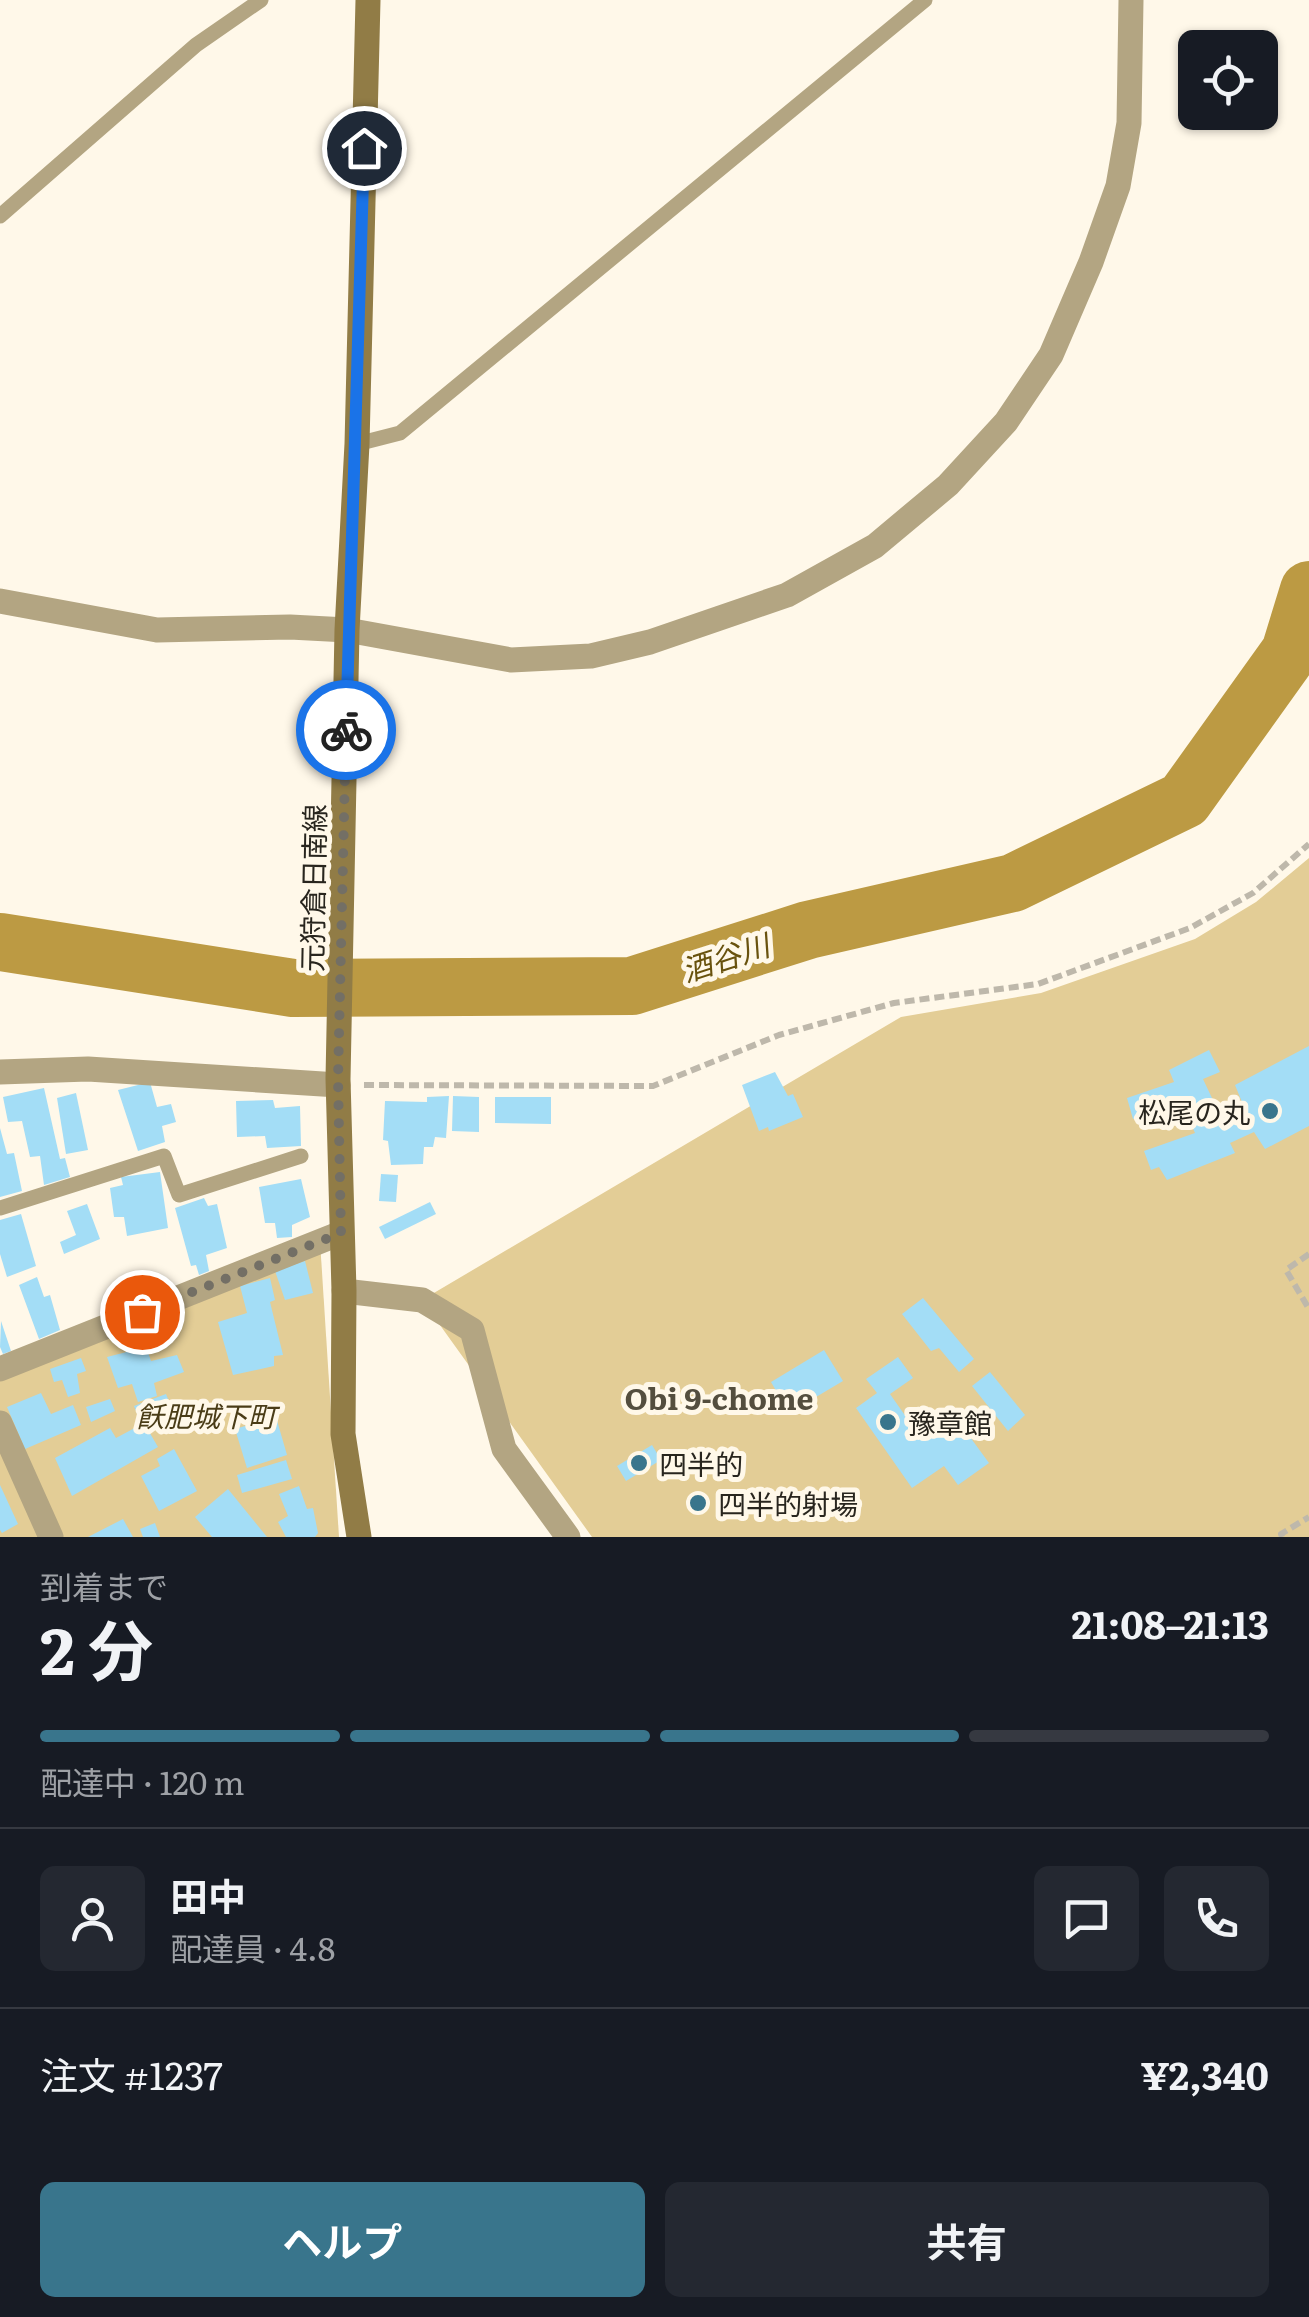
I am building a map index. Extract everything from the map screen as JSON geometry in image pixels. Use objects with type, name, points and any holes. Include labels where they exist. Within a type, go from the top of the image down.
[{"type":"main road","name":"元狩倉日南線","points":[[359,1537],[343,1434],[344,1292],[338,1082],[368,0]]},
{"type":"street","points":[[0,601],[157,630],[348,630],[510,660],[591,656],[650,642],[787,595],[874,546],[948,486],[1006,422],[1051,355],[1092,262],[1118,186],[1129,123],[1131,0]]},
{"type":"street","points":[[0,1072],[88,1069],[338,1082]]},
{"type":"street","points":[[0,1368],[341,1233]]},
{"type":"street","points":[[344,1292],[422,1300],[472,1330],[504,1449],[568,1537]]},
{"type":"street","points":[[0,1423],[51,1537]]},
{"type":"lane","points":[[0,216],[196,45],[261,0]]},
{"type":"lane","points":[[357,444],[400,433],[924,0]]},
{"type":"lane","points":[[0,1208],[164,1156],[178,1195],[301,1156]]},
{"type":"path","points":[[338,1082],[653,1086],[778,1035],[894,1004],[1038,984],[1190,928],[1253,893],[1309,844]]},
{"type":"path","points":[[1309,1254],[1286,1270],[1309,1309]]},
{"type":"path","points":[[1282,1537],[1281,1534],[1309,1517]]},
{"type":"green space","points":[[1309,858],[1309,1537],[592,1537],[422,1300],[901,1017],[1041,993],[1195,939],[1256,902]]},
{"type":"green space","name":"飫肥城下町","points":[[320,1241],[339,1537],[0,1537],[0,1364]]},
{"type":"building","name":"松尾の丸","points":[[1309,1046],[1309,1126],[1265,1149],[1254,1132],[1230,1143],[1235,1153],[1167,1180],[1159,1167],[1151,1170],[1144,1151],[1195,1133],[1181,1103],[1133,1119],[1127,1098],[1174,1082],[1169,1070],[1209,1050],[1220,1072],[1203,1079],[1220,1115],[1244,1107],[1235,1085]]},
{"type":"building","points":[[775,1072],[788,1096],[793,1094],[803,1117],[769,1131],[768,1127],[759,1131],[742,1085]]},
{"type":"building","points":[[150,1082],[157,1107],[171,1104],[176,1122],[162,1126],[165,1142],[138,1151],[118,1090]]},
{"type":"building","points":[[44,1088],[60,1159],[65,1158],[70,1177],[44,1185],[40,1156],[30,1157],[22,1121],[8,1122],[3,1097]]},
{"type":"building","points":[[76,1093],[88,1150],[66,1154],[57,1098]]},
{"type":"building","points":[[449,1096],[446,1138],[435,1137],[433,1147],[424,1147],[423,1164],[391,1165],[388,1141],[383,1140],[385,1101],[427,1102],[427,1097]]},
{"type":"building","points":[[453,1096],[479,1097],[479,1132],[452,1131]]},
{"type":"building","points":[[495,1097],[551,1097],[551,1124],[495,1123]]},
{"type":"building","points":[[273,1100],[275,1108],[300,1106],[301,1146],[267,1148],[265,1136],[237,1137],[236,1101]]},
{"type":"building","points":[[0,1128],[7,1154],[14,1153],[22,1191],[0,1197]]},
{"type":"building","points":[[160,1172],[168,1228],[127,1236],[124,1217],[114,1217],[110,1188],[123,1185],[121,1177]]},
{"type":"building","points":[[381,1174],[398,1175],[396,1202],[379,1201]]},
{"type":"building","points":[[301,1179],[310,1217],[292,1225],[292,1237],[277,1238],[275,1223],[265,1223],[259,1187]]},
{"type":"building","points":[[204,1198],[208,1206],[217,1204],[227,1248],[206,1255],[209,1271],[199,1275],[196,1265],[191,1266],[175,1208]]},
{"type":"building","points":[[430,1202],[436,1214],[385,1239],[379,1227]]},
{"type":"building","points":[[87,1204],[100,1239],[64,1254],[60,1242],[76,1235],[67,1211]]},
{"type":"building","points":[[21,1214],[36,1266],[7,1277],[0,1254],[0,1220]]},
{"type":"building","points":[[305,1261],[313,1293],[285,1300],[275,1271]]},
{"type":"building","points":[[37,1277],[44,1297],[50,1295],[60,1330],[39,1339],[19,1285]]},
{"type":"building","points":[[270,1278],[275,1300],[270,1302],[283,1355],[274,1356],[274,1366],[233,1375],[218,1322],[247,1313],[240,1286]]},
{"type":"building","points":[[923,1298],[974,1359],[959,1372],[939,1348],[931,1351],[902,1314]]},
{"type":"building","points":[[1,1321],[11,1351],[3,1354],[0,1347]]},
{"type":"building","points":[[146,1347],[151,1361],[177,1355],[184,1372],[154,1383],[157,1396],[138,1402],[132,1384],[118,1388],[107,1357]]},
{"type":"building","points":[[824,1350],[843,1381],[789,1413],[771,1382]]},
{"type":"building","name":"豫章館","points":[[898,1357],[913,1378],[890,1394],[918,1434],[951,1411],[989,1463],[958,1485],[944,1466],[912,1488],[856,1408],[877,1393],[866,1379]]},
{"type":"building","points":[[81,1358],[86,1371],[77,1374],[80,1393],[68,1397],[62,1380],[54,1382],[50,1369]]},
{"type":"building","points":[[990,1372],[1025,1415],[1008,1431],[972,1386]]},
{"type":"building","points":[[41,1393],[51,1414],[73,1405],[81,1425],[25,1449],[7,1407]]},
{"type":"building","points":[[166,1394],[172,1409],[140,1421],[134,1406]]},
{"type":"building","points":[[110,1399],[115,1411],[91,1422],[86,1407]]},
{"type":"building","points":[[276,1417],[287,1455],[247,1468],[235,1429]]},
{"type":"building","points":[[144,1423],[158,1447],[72,1496],[55,1458],[110,1428],[116,1438]]},
{"type":"building","name":"四半的","points":[[652,1445],[661,1460],[626,1481],[617,1466]]},
{"type":"building","points":[[174,1449],[197,1491],[159,1511],[141,1476],[160,1466],[157,1459]]},
{"type":"building","points":[[286,1460],[292,1479],[242,1493],[237,1475]]},
{"type":"building","points":[[0,1485],[18,1524],[2,1533],[0,1530]]},
{"type":"building","points":[[299,1486],[307,1509],[313,1508],[318,1533],[315,1537],[286,1537],[278,1522],[288,1516],[279,1494]]},
{"type":"building","points":[[228,1489],[267,1537],[212,1537],[195,1517]]},
{"type":"building","points":[[123,1519],[133,1537],[88,1537]]},
{"type":"building","points":[[155,1523],[160,1537],[143,1537],[140,1529]]},
{"type":"waterway","name":"酒谷川","points":[[0,942],[293,988],[632,986],[808,930],[1013,883],[1184,800],[1290,652],[1309,590]]},
{"type":"way so far","points":[[142,1312],[341,1233],[338,1079],[346,730]]},
{"type":"place","name":"松尾の丸","points":[[1270,1111]]},
{"type":"place","name":"豫章館","points":[[888,1422]]},
{"type":"place","name":"四半的","points":[[639,1463]]},
{"type":"place","name":"四半的射場","points":[[698,1503]]},
{"type":"district","name":"Obi 9-chome","points":[[719,1397]]},
{"type":"route","points":[[346,730],[364,148]]}]
